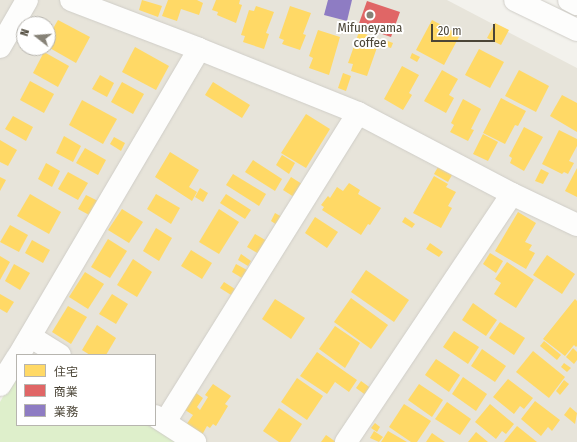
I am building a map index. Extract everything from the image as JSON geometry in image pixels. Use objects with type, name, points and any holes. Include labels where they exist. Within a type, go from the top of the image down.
[{"type":"street","points":[[0,47],[27,0]]},
{"type":"street","points":[[71,0],[200,49],[358,113],[512,194],[577,225]]},
{"type":"street","points":[[516,0],[577,30]]},
{"type":"street","points":[[568,0],[577,4]]},
{"type":"street","points":[[20,354],[200,49]]},
{"type":"street","points":[[195,442],[160,419],[358,113]]},
{"type":"street","points":[[346,442],[512,194]]},
{"type":"street","points":[[31,336],[58,354]]},
{"type":"street","points":[[0,385],[16,360]]},
{"type":"shaded area","points":[[0,0],[447,0],[577,68],[577,442],[195,442],[156,417],[156,354],[58,354],[31,337],[20,354],[16,354],[16,360],[0,385]]},
{"type":"green space","points":[[16,374],[16,426],[156,426],[181,442],[0,442],[0,402]]},
{"type":"building: 住宅","points":[[142,0],[162,6],[158,17],[139,10]]},
{"type":"building: 住宅","points":[[168,0],[197,0],[203,3],[199,15],[181,9],[177,21],[162,16]]},
{"type":"building: 住宅","points":[[216,0],[240,0],[239,4],[242,5],[236,23],[217,15],[218,12],[212,10]]},
{"type":"building: 住宅","points":[[256,6],[274,12],[266,33],[269,34],[264,49],[243,42],[245,36],[241,35],[249,10],[254,11]]},
{"type":"building: 住宅","points":[[290,6],[311,13],[303,34],[306,35],[300,50],[282,44],[284,40],[279,38]]},
{"type":"building: 住宅","points":[[58,20],[90,37],[76,63],[56,52],[56,23]]},
{"type":"building: 住宅","points":[[432,20],[460,35],[444,65],[416,50]]},
{"type":"building: 住宅","points":[[495,23],[509,30],[501,45],[487,38]]},
{"type":"building: 住宅","points":[[318,30],[340,37],[329,75],[309,68],[313,58],[309,56]]},
{"type":"building: 住宅","points":[[359,32],[380,39],[367,76],[351,71],[353,64],[348,63]]},
{"type":"building: 住宅","points":[[385,40],[393,43],[391,48],[384,46]]},
{"type":"building: 住宅","points":[[135,47],[169,66],[156,90],[122,72]]},
{"type":"building: 住宅","points":[[479,49],[504,62],[490,88],[465,75]]},
{"type":"building: 住宅","points":[[412,53],[420,57],[417,62],[410,58]]},
{"type":"building: 住宅","points":[[42,56],[51,56],[69,66],[58,87],[33,73]]},
{"type":"building: 住宅","points":[[402,66],[419,75],[409,93],[412,95],[403,110],[384,99]]},
{"type":"building: 住宅","points":[[442,70],[458,79],[449,95],[454,98],[446,113],[424,101]]},
{"type":"building: 住宅","points":[[519,70],[549,86],[536,112],[505,96]]},
{"type":"building: 住宅","points":[[343,73],[351,76],[346,91],[338,88]]},
{"type":"building: 住宅","points":[[100,75],[114,83],[107,97],[92,89]]},
{"type":"building: 住宅","points":[[30,81],[54,94],[44,113],[20,100]]},
{"type":"building: 住宅","points":[[122,82],[144,94],[133,114],[111,102]]},
{"type":"building: 住宅","points":[[213,82],[250,105],[242,118],[205,95]]},
{"type":"building: 住宅","points":[[562,95],[577,103],[577,132],[550,116]]},
{"type":"building: 住宅","points":[[501,98],[526,111],[518,126],[515,125],[505,144],[483,133]]},
{"type":"building: 住宅","points":[[463,99],[481,109],[471,129],[474,130],[468,141],[450,132],[454,125],[451,123]]},
{"type":"building: 住宅","points":[[82,100],[117,119],[103,144],[69,125]]},
{"type":"building: 住宅","points":[[306,114],[330,129],[306,168],[281,153]]},
{"type":"building: 住宅","points":[[13,116],[33,127],[26,141],[5,129]]},
{"type":"building: 住宅","points":[[524,127],[543,137],[524,171],[510,163],[512,158],[509,156]]},
{"type":"building: 住宅","points":[[559,130],[577,139],[577,146],[569,161],[574,163],[568,174],[564,172],[562,174],[542,164]]},
{"type":"building: 住宅","points":[[483,134],[498,142],[488,161],[473,154]]},
{"type":"building: 住宅","points":[[64,136],[81,146],[73,162],[56,153]]},
{"type":"building: 住宅","points":[[114,137],[125,143],[121,151],[110,144]]},
{"type":"building: 住宅","points":[[0,140],[17,150],[8,166],[0,162]]},
{"type":"building: 住宅","points":[[85,148],[106,160],[98,175],[76,163]]},
{"type":"building: 住宅","points":[[170,152],[199,170],[189,187],[197,192],[192,201],[155,177]]},
{"type":"building: 住宅","points":[[282,155],[295,163],[289,174],[276,165]]},
{"type":"building: 住宅","points":[[253,160],[282,179],[275,191],[245,172]]},
{"type":"building: 住宅","points":[[46,163],[60,171],[52,187],[38,179]]},
{"type":"building: 住宅","points":[[438,167],[452,175],[448,182],[434,174]]},
{"type":"building: 住宅","points":[[577,168],[577,197],[565,191]]},
{"type":"building: 住宅","points":[[541,169],[549,173],[543,184],[535,181]]},
{"type":"building: 住宅","points":[[68,172],[88,183],[78,200],[58,189]]},
{"type":"building: 住宅","points":[[233,174],[266,194],[259,206],[226,185]]},
{"type":"building: 住宅","points":[[434,176],[448,184],[446,187],[456,192],[448,206],[452,208],[441,228],[413,213]]},
{"type":"building: 住宅","points":[[0,177],[6,180],[0,191]]},
{"type":"building: 住宅","points":[[291,177],[302,184],[294,197],[283,190]]},
{"type":"building: 住宅","points":[[349,183],[360,190],[358,194],[381,208],[370,225],[368,224],[361,235],[322,210],[324,207],[321,205],[328,196],[330,198],[337,187],[343,191]]},
{"type":"building: 住宅","points":[[200,188],[208,193],[203,202],[195,197]]},
{"type":"building: 住宅","points":[[30,194],[61,212],[49,234],[17,216]]},
{"type":"building: 住宅","points":[[156,194],[180,208],[171,224],[147,209]]},
{"type":"building: 住宅","points":[[226,194],[251,210],[245,219],[220,203]]},
{"type":"building: 住宅","points":[[86,195],[98,201],[91,216],[78,209]]},
{"type":"building: 住宅","points":[[122,209],[143,222],[129,243],[108,230]]},
{"type":"building: 住宅","points":[[219,209],[239,222],[219,254],[199,242]]},
{"type":"building: 住宅","points":[[518,212],[536,223],[525,242],[532,245],[529,250],[535,253],[526,269],[495,251]]},
{"type":"building: 住宅","points":[[275,213],[282,217],[277,225],[271,221]]},
{"type":"building: 住宅","points":[[315,217],[338,232],[327,248],[305,233]]},
{"type":"building: 住宅","points":[[405,217],[415,224],[412,228],[402,222]]},
{"type":"building: 住宅","points":[[10,225],[28,235],[19,252],[0,242]]},
{"type":"building: 住宅","points":[[156,228],[172,238],[159,261],[143,251]]},
{"type":"building: 住宅","points":[[255,234],[267,241],[259,254],[247,247]]},
{"type":"building: 住宅","points":[[108,239],[127,251],[110,278],[91,267]]},
{"type":"building: 住宅","points":[[32,240],[50,250],[43,263],[25,253]]},
{"type":"building: 住宅","points":[[430,243],[443,252],[439,257],[426,249]]},
{"type":"building: 住宅","points":[[191,250],[212,263],[202,279],[181,266]]},
{"type":"building: 住宅","points":[[490,253],[503,261],[496,273],[483,264]]},
{"type":"building: 住宅","points":[[241,254],[251,261],[248,266],[238,260]]},
{"type":"building: 住宅","points":[[547,255],[575,274],[562,294],[533,275]]},
{"type":"building: 住宅","points":[[0,256],[10,262],[0,280]]},
{"type":"building: 住宅","points":[[133,259],[152,272],[137,297],[117,285]]},
{"type":"building: 住宅","points":[[507,262],[534,280],[516,308],[494,294],[501,283],[495,279]]},
{"type":"building: 住宅","points":[[14,264],[30,273],[20,290],[5,281]]},
{"type":"building: 住宅","points":[[236,264],[247,270],[242,278],[232,272]]},
{"type":"building: 住宅","points":[[366,270],[409,300],[394,322],[351,292]]},
{"type":"building: 住宅","points":[[85,272],[104,284],[88,309],[69,297]]},
{"type":"building: 住宅","points":[[224,282],[235,289],[231,295],[220,288]]},
{"type":"building: 住宅","points":[[0,294],[14,302],[7,313],[0,309]]},
{"type":"building: 住宅","points":[[112,294],[128,304],[116,324],[99,314]]},
{"type":"building: 住宅","points":[[351,298],[388,325],[371,349],[334,322]]},
{"type":"building: 住宅","points":[[275,299],[305,318],[291,339],[262,319]]},
{"type":"building: 住宅","points":[[575,299],[577,301],[577,346],[576,347],[574,345],[565,356],[543,339]]},
{"type":"building: 住宅","points":[[473,303],[497,320],[486,336],[462,320]]},
{"type":"building: 住宅","points":[[68,306],[87,317],[71,344],[52,332]]},
{"type":"building: 住宅","points":[[500,322],[525,338],[514,355],[489,338]]},
{"type":"building: 住宅","points":[[97,325],[116,338],[107,354],[88,354],[82,350]]},
{"type":"building: 住宅","points":[[335,326],[360,343],[345,368],[319,349]]},
{"type":"building: 住宅","points":[[454,331],[479,347],[468,364],[443,347]]},
{"type":"building: 住宅","points":[[544,341],[561,355],[557,360],[540,346]]},
{"type":"building: 住宅","points":[[573,348],[577,352],[577,360],[574,364],[566,357]]},
{"type":"building: 住宅","points":[[482,349],[506,366],[495,382],[471,366]]},
{"type":"building: 住宅","points":[[533,351],[565,377],[549,398],[516,372]]},
{"type":"building: 住宅","points":[[317,352],[357,380],[349,392],[335,382],[327,394],[300,376]]},
{"type":"building: 住宅","points":[[436,359],[460,375],[449,392],[425,375]]},
{"type":"building: 住宅","points":[[564,363],[571,368],[567,372],[561,367]]},
{"type":"building: 住宅","points":[[463,377],[487,394],[476,411],[452,394]]},
{"type":"building: 住宅","points":[[297,378],[323,396],[307,420],[281,402]]},
{"type":"building: 住宅","points":[[508,379],[533,398],[524,409],[520,406],[514,414],[493,397]]},
{"type":"building: 住宅","points":[[564,380],[569,384],[560,395],[556,391]]},
{"type":"building: 住宅","points":[[361,381],[372,389],[367,396],[356,388]]},
{"type":"building: 住宅","points":[[213,384],[231,396],[225,404],[228,406],[216,426],[213,424],[210,428],[207,426],[202,435],[186,425],[193,415],[185,410],[196,393],[203,398],[197,407],[200,410],[208,397],[205,395]]},
{"type":"building: 住宅","points":[[419,384],[443,400],[432,417],[408,400]]},
{"type":"building: 住宅","points":[[535,401],[560,420],[552,431],[548,427],[541,436],[521,419]]},
{"type":"building: 住宅","points":[[447,402],[471,419],[460,435],[435,419]]},
{"type":"building: 住宅","points":[[404,404],[431,421],[417,442],[411,442],[389,427]]},
{"type":"building: 住宅","points":[[490,404],[514,424],[506,434],[502,431],[496,439],[475,422]]},
{"type":"building: 住宅","points":[[570,407],[577,413],[575,424],[564,415]]},
{"type":"building: 住宅","points":[[279,408],[302,424],[290,442],[279,442],[263,431]]},
{"type":"building: 住宅","points":[[375,423],[380,427],[377,432],[371,428]]},
{"type":"building: 住宅","points":[[517,426],[537,442],[504,442]]},
{"type":"building: 住宅","points":[[374,431],[383,437],[379,442],[370,438]]},
{"type":"building: 住宅","points":[[388,431],[407,442],[381,442]]},
{"type":"building: 住宅","points":[[476,432],[488,442],[468,442]]},
{"type":"building: 住宅","points":[[432,433],[445,442],[426,442]]},
{"type":"building: 住宅","points":[[326,435],[336,442],[321,442]]},
{"type":"building: 商業","points":[[367,1],[400,12],[391,37],[358,26]]},
{"type":"building: 業務","points":[[328,0],[352,0],[347,21],[324,15]]},
{"type":"place","name":"Mifuneyama coffee","points":[[370,15]]}]
